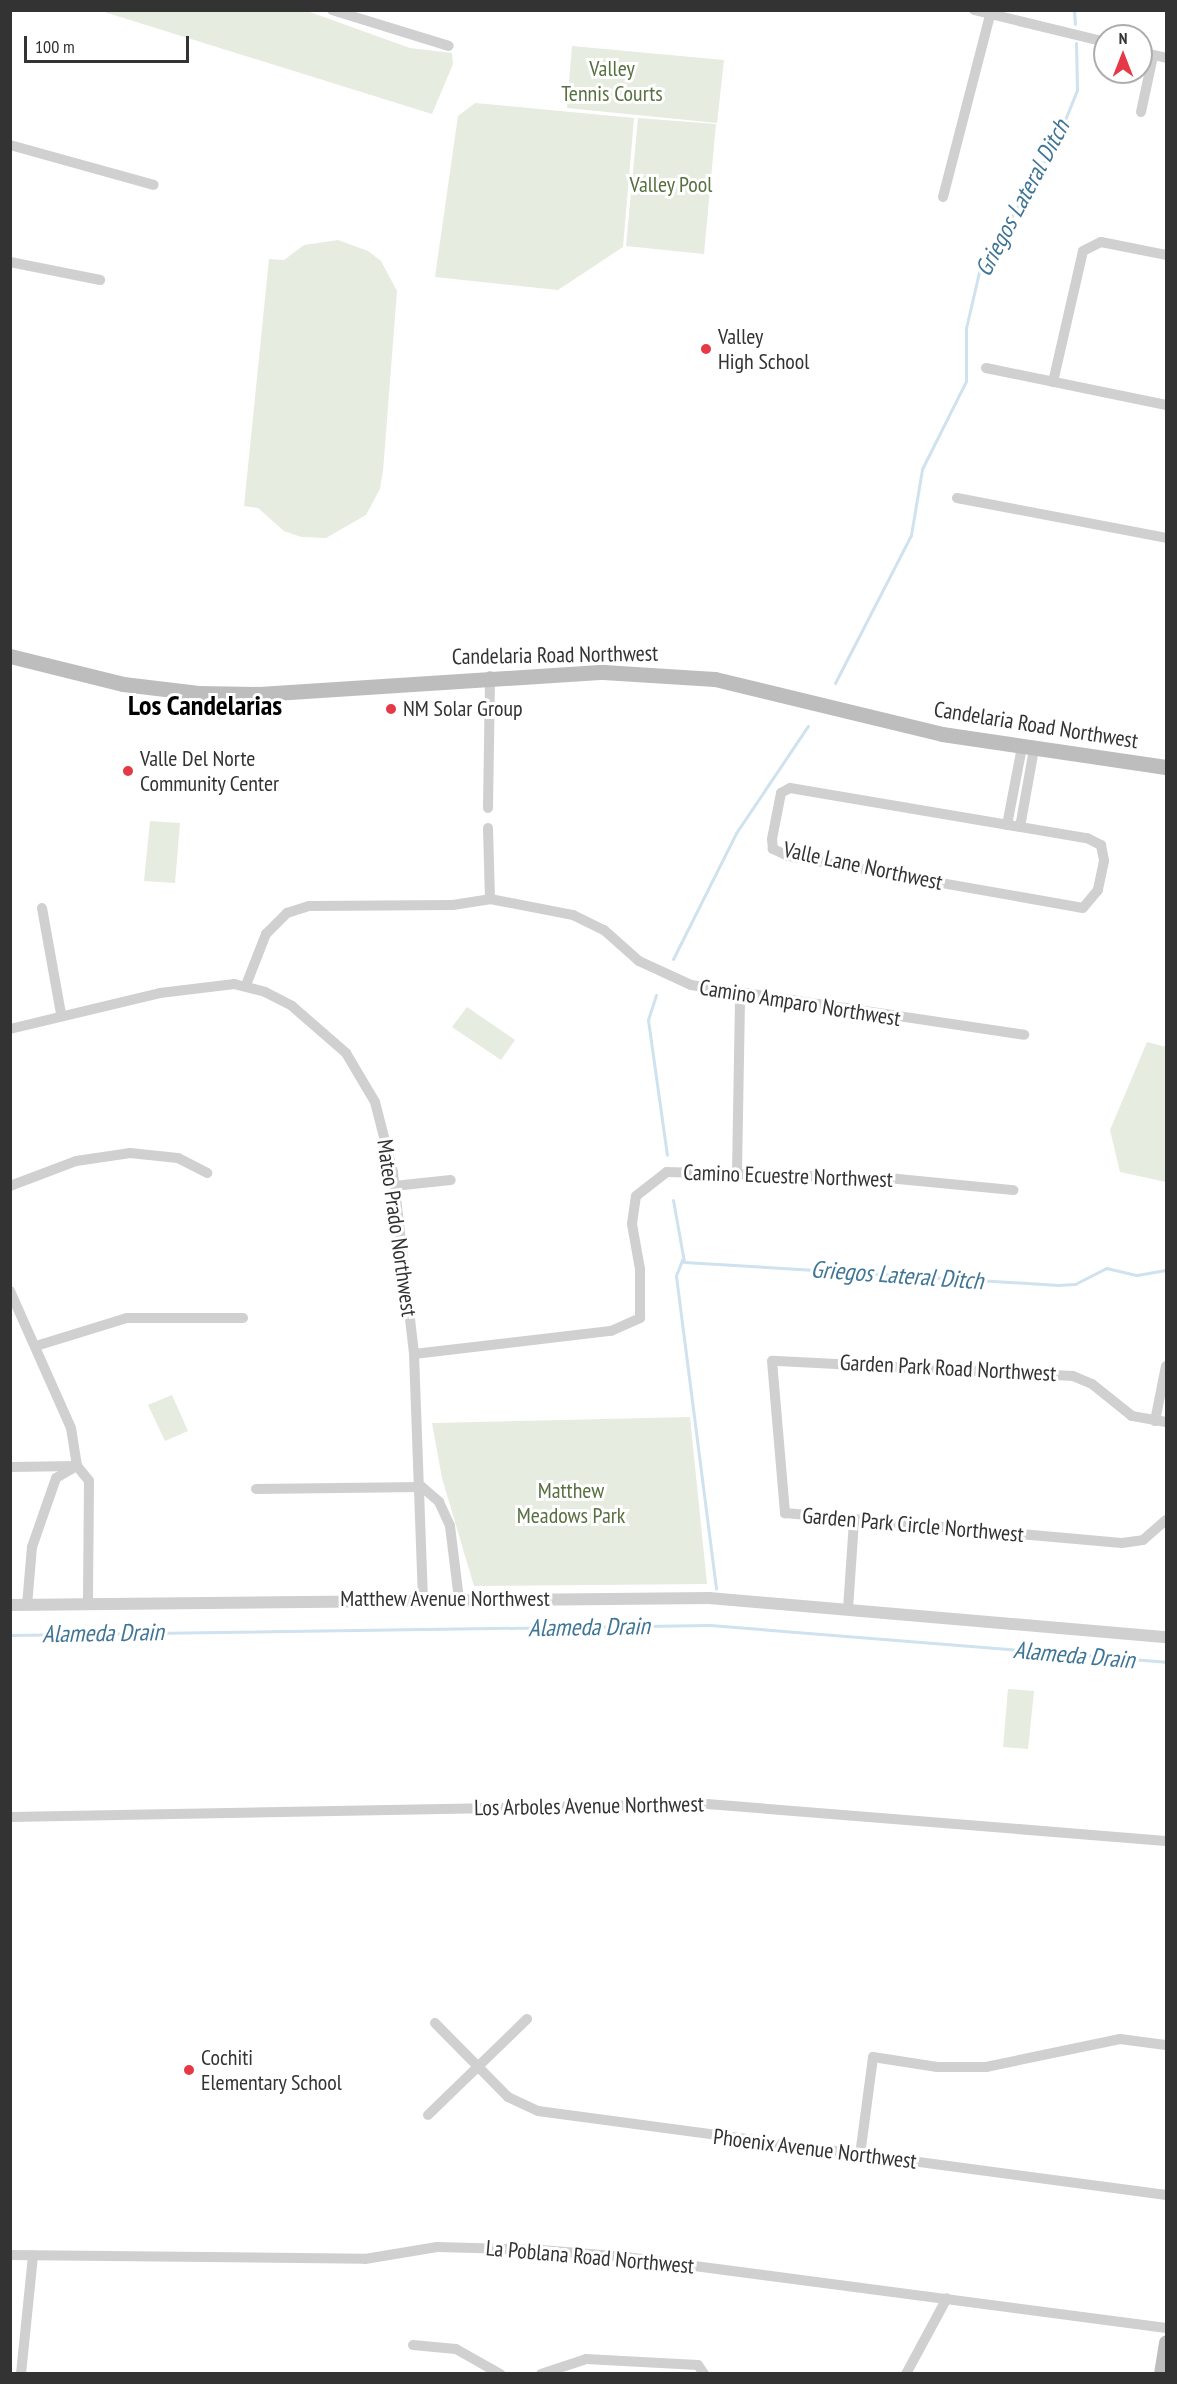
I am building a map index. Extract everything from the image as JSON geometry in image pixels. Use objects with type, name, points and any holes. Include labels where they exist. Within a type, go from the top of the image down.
[{"type":"main road","name":"Candelaria Road Northwest","points":[[10,656],[123,684],[198,693],[259,694],[490,676],[603,672],[715,679],[803,697],[859,716],[1028,748],[1167,767]]},
{"type":"main road","points":[[1161,2373],[1167,2342]]},
{"type":"street","points":[[332,10],[449,46]]},
{"type":"street","points":[[974,10],[1093,39]]},
{"type":"street","points":[[943,197],[990,15]]},
{"type":"street","points":[[1153,56],[1167,58]]},
{"type":"street","points":[[1141,112],[1147,84]]},
{"type":"street","points":[[10,145],[154,185]]},
{"type":"street","points":[[1053,382],[1078,258],[1090,246],[1101,242],[1167,255]]},
{"type":"street","points":[[10,262],[100,280]]},
{"type":"street","points":[[986,368],[1167,405]]},
{"type":"street","points":[[957,498],[1167,538]]},
{"type":"street","points":[[488,808],[490,676]]},
{"type":"street","points":[[1007,825],[1028,748]]},
{"type":"street","points":[[1020,827],[1028,748]]},
{"type":"street","name":"Valle Lane Northwest","points":[[790,788],[1007,825],[1101,845],[1104,861],[1094,901],[1083,908],[788,856],[773,849],[772,839],[781,793],[790,788]]},
{"type":"street","points":[[488,828],[490,899]]},
{"type":"street","name":"Camino Amparo Northwest","points":[[246,985],[266,934],[287,913],[309,906],[453,905],[490,899],[573,915],[604,930],[639,962],[691,985],[740,996],[1024,1035]]},
{"type":"street","points":[[42,908],[61,1014]]},
{"type":"street","name":"Mateo Prado Northwest","points":[[10,1029],[61,1014],[191,987],[246,985],[292,1006],[346,1053],[379,1112],[394,1186],[414,1354],[422,1487],[423,1599]]},
{"type":"street","points":[[737,1172],[740,996]]},
{"type":"street","points":[[10,1186],[76,1161],[130,1153],[178,1158],[207,1173]]},
{"type":"street","name":"Camino Ecuestre Northwest","points":[[414,1354],[610,1331],[640,1318],[640,1269],[632,1224],[636,1196],[667,1172],[737,1172],[1013,1190]]},
{"type":"street","points":[[394,1186],[452,1180]]},
{"type":"street","points":[[10,1291],[71,1428],[77,1466],[89,1481],[88,1603]]},
{"type":"street","points":[[36,1346],[126,1318],[243,1318]]},
{"type":"street","name":"Garden Park Road Northwest","points":[[789,1359],[1073,1376],[1092,1384],[1132,1416],[1161,1421]]},
{"type":"street","name":"Garden Park Circle Northwest","points":[[789,1359],[772,1360],[785,1513],[1122,1543],[1143,1540],[1167,1520]]},
{"type":"street","points":[[1161,1421],[1167,1366]]},
{"type":"street","points":[[10,1467],[77,1466]]},
{"type":"street","points":[[27,1605],[32,1547],[56,1478],[77,1466]]},
{"type":"street","points":[[256,1489],[422,1487],[439,1502],[450,1526],[459,1599]]},
{"type":"street","points":[[848,1609],[854,1520]]},
{"type":"street","name":"Matthew Avenue Northwest","points":[[10,1605],[423,1599],[709,1598],[1167,1637]]},
{"type":"street","name":"Los Arboles Avenue Northwest","points":[[10,1817],[707,1804],[1167,1841]]},
{"type":"street","points":[[428,2115],[527,2019]]},
{"type":"street","name":"Phoenix Avenue Northwest","points":[[435,2023],[508,2097],[538,2111],[1167,2195]]},
{"type":"street","points":[[860,2155],[873,2057],[986,2067],[1120,2039],[1167,2045]]},
{"type":"street","name":"La Poblana Road Northwest","points":[[10,2255],[365,2259],[437,2247],[480,2247],[626,2257],[1167,2328]]},
{"type":"street","points":[[21,2373],[33,2256]]},
{"type":"street","points":[[906,2373],[947,2298]]},
{"type":"street","points":[[413,2345],[456,2349],[500,2373]]},
{"type":"street","points":[[541,2373],[586,2359],[698,2364],[704,2373]]},
{"type":"green space","points":[[101,11],[307,11],[410,48],[452,53],[453,64],[432,114]]},
{"type":"green space","name":"Valley Tennis Courts","points":[[572,46],[724,60],[717,123],[567,108]]},
{"type":"green space","points":[[475,103],[634,118],[623,247],[558,290],[435,277],[458,116]]},
{"type":"green space","name":"Valley Pool","points":[[638,118],[716,124],[704,254],[626,246]]},
{"type":"green space","points":[[338,240],[368,251],[381,261],[397,291],[383,471],[380,489],[366,515],[326,538],[301,537],[284,531],[258,508],[244,506],[269,259],[284,260],[304,245]]},
{"type":"green space","points":[[150,821],[180,823],[175,883],[144,881]]},
{"type":"green space","points":[[467,1007],[515,1040],[501,1060],[452,1027]]},
{"type":"green space","points":[[1147,1042],[1166,1047],[1166,1182],[1120,1172],[1110,1130]]},
{"type":"green space","points":[[172,1395],[188,1431],[165,1441],[148,1405]]},
{"type":"green space","name":"Matthew Meadows Park","points":[[690,1417],[707,1584],[474,1586],[442,1478],[432,1423]]},
{"type":"green space","points":[[1008,1689],[1034,1691],[1028,1749],[1003,1747]]},
{"type":"waterway","name":"Griegos Lateral Ditch","points":[[1074,10],[1075,24]]},
{"type":"waterway","name":"Griegos Lateral Ditch","points":[[835,683],[911,535],[922,469],[966,381],[966,328],[979,272],[1056,142],[1077,90],[1076,43]]},
{"type":"waterway","name":"Griegos Lateral Ditch","points":[[673,959],[736,833],[808,726]]},
{"type":"waterway","name":"Griegos Lateral Ditch","points":[[656,995],[648,1020],[667,1155]]},
{"type":"waterway","name":"Griegos Lateral Ditch","points":[[673,1200],[684,1262],[1058,1285],[1075,1284],[1106,1268],[1137,1275],[1166,1270]]},
{"type":"waterway","points":[[682,1260],[676,1276],[716,1588]]},
{"type":"waterway","name":"Alameda Drain","points":[[10,1635],[710,1625],[1166,1662]]},
{"type":"place","name":"Valley High School","points":[[706,349]]},
{"type":"place","name":"NM Solar Group","points":[[391,709]]},
{"type":"place","name":"Valle Del Norte Community Center","points":[[128,771]]},
{"type":"place","name":"Cochiti Elementary School","points":[[189,2070]]},
{"type":"district","name":"Los Candelarias","points":[[205,705]]}]
